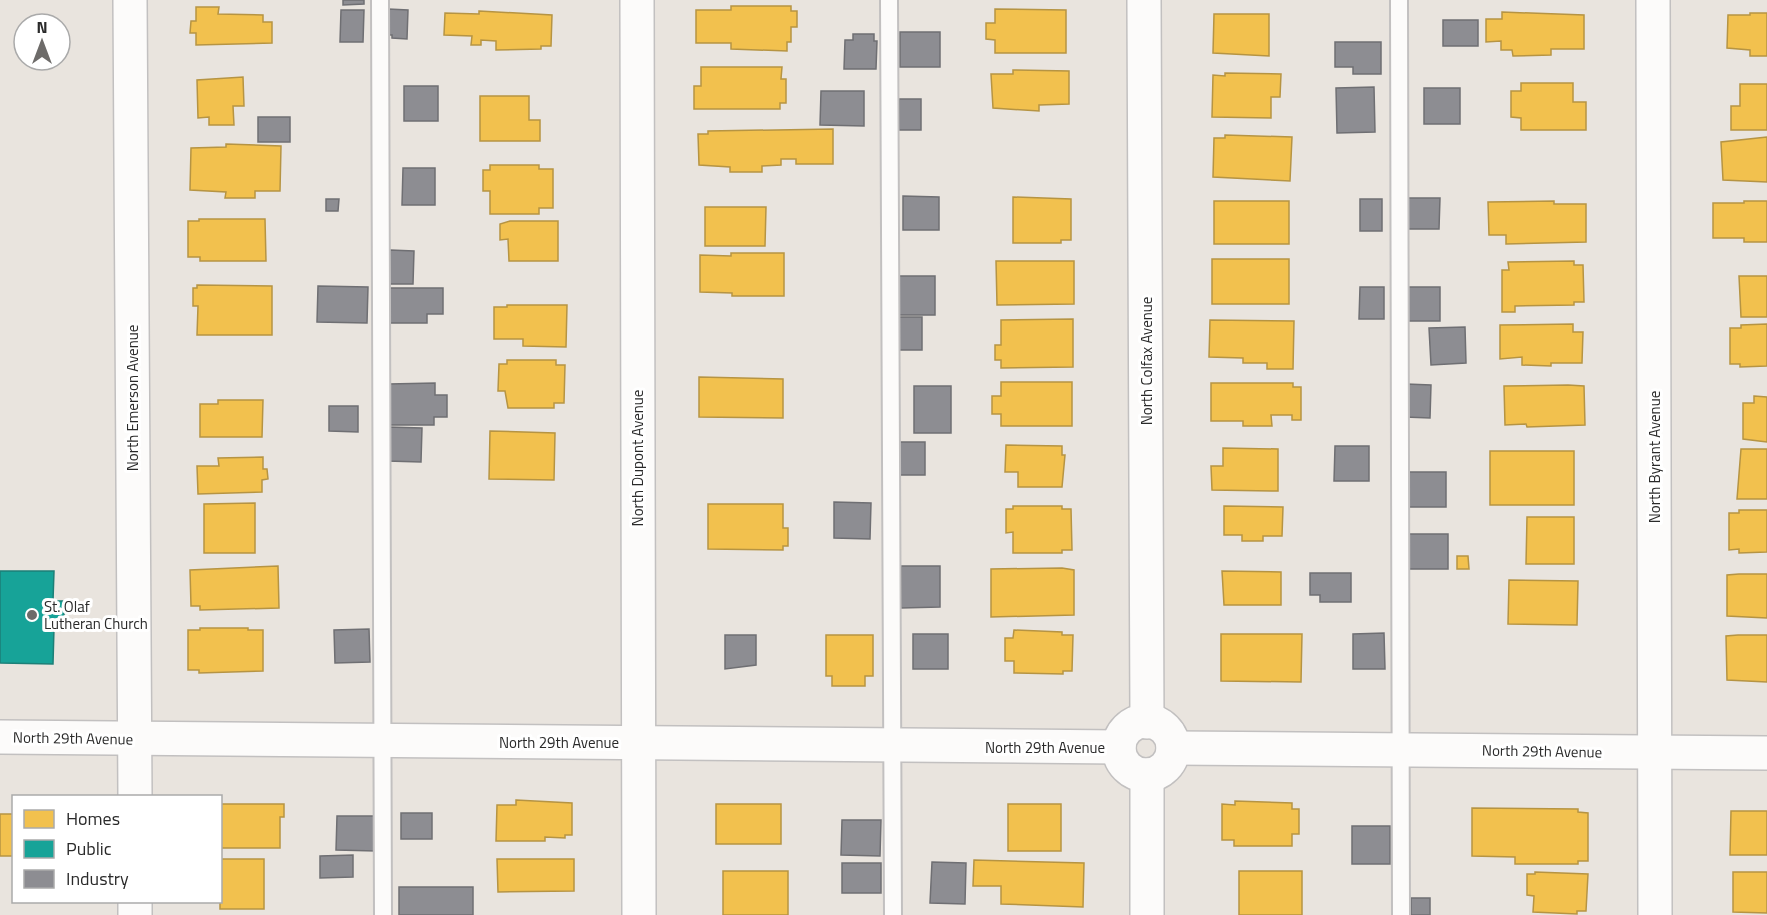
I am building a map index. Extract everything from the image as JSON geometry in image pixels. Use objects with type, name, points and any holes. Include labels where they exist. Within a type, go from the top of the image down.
[{"type":"street","name":"North Emerson Avenue","points":[[130,0],[135,795]]},
{"type":"street","name":"North Dupont Avenue","points":[[637,0],[639,915]]},
{"type":"street","name":"North Colfax Avenue","points":[[1144,0],[1147,722]]},
{"type":"street","name":"North Byrant Avenue","points":[[1653,0],[1655,915]]},
{"type":"street","points":[[1147,722],[1162,727],[1172,740],[1173,748],[1169,764],[1155,774],[1147,775],[1138,774],[1124,764],[1119,747],[1125,732],[1131,726],[1147,722]]},
{"type":"street","name":"North 29th Avenue","points":[[0,737],[638,742],[892,747],[1119,747]]},
{"type":"street","name":"North 29th Avenue","points":[[1173,748],[1767,753]]},
{"type":"street","points":[[1147,775],[1147,915]]},
{"type":"lane","points":[[380,0],[383,915]]},
{"type":"lane","points":[[889,0],[892,915]]},
{"type":"lane","points":[[1399,0],[1401,915]]},
{"type":"building: Homes","points":[[731,6],[791,6],[791,11],[797,11],[797,27],[791,27],[791,42],[787,42],[787,51],[731,49],[731,43],[696,43],[696,10],[731,10]]},
{"type":"building: Homes","points":[[196,7],[219,7],[218,14],[263,15],[263,22],[272,22],[272,43],[196,45],[196,33],[190,33],[191,21],[196,21]]},
{"type":"building: Homes","points":[[995,9],[1066,10],[1066,53],[995,53],[995,40],[986,39],[986,23],[995,23]]},
{"type":"building: Homes","points":[[479,11],[552,15],[551,46],[541,46],[541,49],[496,50],[496,41],[481,40],[481,45],[471,45],[472,36],[444,35],[445,13],[479,14]]},
{"type":"building: Homes","points":[[1502,12],[1584,15],[1584,49],[1551,49],[1551,55],[1513,56],[1512,50],[1501,50],[1501,41],[1486,42],[1486,19],[1502,19]]},
{"type":"building: Homes","points":[[1750,13],[1767,13],[1767,56],[1750,56],[1750,50],[1727,48],[1728,15],[1750,15]]},
{"type":"building: Homes","points":[[1214,14],[1269,14],[1269,56],[1213,53]]},
{"type":"building: Homes","points":[[701,67],[782,67],[781,79],[786,79],[786,103],[780,103],[780,109],[694,109],[694,86],[701,86]]},
{"type":"building: Homes","points":[[1013,70],[1069,71],[1069,104],[1039,105],[1039,111],[993,108],[991,74],[1013,74]]},
{"type":"building: Homes","points":[[1225,73],[1281,74],[1280,97],[1271,97],[1271,118],[1212,117],[1213,75],[1225,76]]},
{"type":"building: Homes","points":[[243,77],[244,106],[233,106],[234,125],[209,125],[209,117],[198,118],[197,80]]},
{"type":"building: Homes","points":[[1521,83],[1573,83],[1573,102],[1586,102],[1586,130],[1521,130],[1521,118],[1511,117],[1511,91],[1521,91]]},
{"type":"building: Homes","points":[[1740,84],[1767,84],[1767,130],[1731,130],[1731,106],[1740,106]]},
{"type":"building: Homes","points":[[480,96],[529,96],[529,120],[540,120],[540,141],[480,141]]},
{"type":"building: Homes","points":[[833,129],[833,164],[796,164],[796,159],[781,159],[781,165],[762,166],[762,172],[730,172],[730,167],[699,165],[698,134],[708,134],[708,131]]},
{"type":"building: Homes","points":[[1225,135],[1292,137],[1290,181],[1213,177],[1214,138],[1225,138]]},
{"type":"building: Homes","points":[[1767,137],[1767,182],[1723,180],[1721,142]]},
{"type":"building: Homes","points":[[226,144],[281,146],[280,191],[255,191],[255,198],[225,198],[226,192],[190,190],[191,148],[226,147]]},
{"type":"building: Homes","points":[[490,165],[539,165],[539,169],[553,169],[553,208],[539,208],[539,214],[490,214],[490,191],[483,191],[483,170],[490,170]]},
{"type":"building: Homes","points":[[1013,197],[1071,199],[1071,240],[1061,240],[1061,243],[1013,243]]},
{"type":"building: Homes","points":[[1214,201],[1289,201],[1289,244],[1214,244]]},
{"type":"building: Homes","points":[[1554,201],[1554,204],[1586,204],[1586,242],[1506,244],[1506,235],[1489,235],[1488,202]]},
{"type":"building: Homes","points":[[1744,201],[1767,201],[1767,242],[1744,242],[1744,238],[1713,238],[1713,203],[1744,203]]},
{"type":"building: Homes","points":[[705,207],[766,207],[765,246],[705,246]]},
{"type":"building: Homes","points":[[199,219],[265,219],[266,261],[200,261],[200,257],[188,257],[188,221],[199,221]]},
{"type":"building: Homes","points":[[510,221],[558,221],[558,261],[509,261],[508,239],[500,240],[500,224]]},
{"type":"building: Homes","points":[[731,253],[784,253],[784,296],[732,296],[732,293],[700,292],[700,255],[731,256]]},
{"type":"building: Homes","points":[[1212,259],[1289,259],[1289,304],[1212,304]]},
{"type":"building: Homes","points":[[996,261],[1074,261],[1074,304],[997,305]]},
{"type":"building: Homes","points":[[1574,261],[1574,265],[1583,265],[1584,302],[1574,302],[1574,305],[1515,306],[1515,312],[1502,312],[1502,270],[1509,270],[1508,262]]},
{"type":"building: Homes","points":[[1739,276],[1767,276],[1767,317],[1741,317]]},
{"type":"building: Homes","points":[[197,285],[272,286],[272,335],[197,335],[198,306],[193,306],[193,288],[197,288]]},
{"type":"building: Homes","points":[[507,305],[567,305],[566,347],[523,346],[523,339],[494,339],[494,307],[507,307]]},
{"type":"building: Homes","points":[[1073,319],[1073,367],[1001,368],[1001,360],[995,360],[995,345],[1001,345],[1001,320]]},
{"type":"building: Homes","points":[[1210,320],[1294,321],[1293,369],[1267,369],[1267,363],[1243,363],[1243,358],[1209,357]]},
{"type":"building: Homes","points":[[1573,324],[1573,332],[1583,332],[1582,363],[1551,363],[1551,366],[1522,365],[1522,357],[1500,359],[1500,325]]},
{"type":"building: Homes","points":[[1767,324],[1767,366],[1740,367],[1740,364],[1730,364],[1730,328],[1741,328],[1741,325]]},
{"type":"building: Homes","points":[[507,360],[556,360],[556,365],[565,365],[564,403],[554,403],[554,408],[508,408],[505,391],[498,391],[499,364],[507,364]]},
{"type":"building: Homes","points":[[699,377],[783,379],[783,418],[699,417]]},
{"type":"building: Homes","points":[[1001,382],[1072,382],[1072,426],[1001,426],[1001,414],[992,414],[992,396],[1001,396]]},
{"type":"building: Homes","points":[[1211,383],[1293,383],[1293,387],[1301,387],[1301,420],[1292,420],[1292,415],[1271,415],[1272,426],[1243,426],[1243,421],[1211,421]]},
{"type":"building: Homes","points":[[1504,386],[1584,386],[1585,425],[1527,427],[1526,424],[1505,425]]},
{"type":"building: Homes","points":[[1754,396],[1767,397],[1767,442],[1743,439],[1743,403],[1754,403]]},
{"type":"building: Homes","points":[[218,400],[263,400],[262,437],[200,437],[200,404],[218,404]]},
{"type":"building: Homes","points":[[490,431],[555,433],[554,480],[489,479]]},
{"type":"building: Homes","points":[[1006,445],[1062,446],[1062,455],[1065,455],[1062,487],[1018,487],[1018,472],[1005,472]]},
{"type":"building: Homes","points":[[1223,448],[1278,449],[1278,491],[1212,490],[1211,466],[1223,466]]},
{"type":"building: Homes","points":[[1741,449],[1767,449],[1767,499],[1737,499]]},
{"type":"building: Homes","points":[[1490,451],[1574,451],[1574,505],[1490,505]]},
{"type":"building: Homes","points":[[263,457],[263,469],[267,469],[268,479],[262,480],[262,492],[198,494],[197,466],[219,466],[218,458]]},
{"type":"building: Homes","points":[[255,503],[255,553],[204,553],[204,504]]},
{"type":"building: Homes","points":[[708,504],[783,504],[783,528],[788,528],[788,546],[783,546],[783,550],[708,549]]},
{"type":"building: Homes","points":[[1013,506],[1062,506],[1062,509],[1071,509],[1072,550],[1062,550],[1062,553],[1013,553],[1013,532],[1006,533],[1006,509],[1013,509]]},
{"type":"building: Homes","points":[[1224,506],[1283,507],[1282,536],[1263,536],[1263,541],[1242,541],[1242,535],[1224,535]]},
{"type":"building: Homes","points":[[1739,510],[1767,510],[1767,552],[1739,553],[1739,549],[1729,550],[1729,513],[1739,513]]},
{"type":"building: Homes","points":[[1527,517],[1574,517],[1574,564],[1526,564]]},
{"type":"building: Homes","points":[[1457,556],[1468,556],[1469,569],[1457,569]]},
{"type":"building: Homes","points":[[278,566],[279,608],[200,610],[200,606],[191,606],[190,570]]},
{"type":"building: Homes","points":[[1062,568],[1074,570],[1074,615],[991,617],[991,569]]},
{"type":"building: Homes","points":[[1222,571],[1281,572],[1281,605],[1224,605]]},
{"type":"building: Homes","points":[[1767,574],[1767,618],[1727,616],[1727,575]]},
{"type":"building: Homes","points":[[1509,580],[1578,581],[1577,625],[1508,624]]},
{"type":"building: Homes","points":[[200,628],[263,630],[263,671],[199,673],[199,670],[188,670],[188,630],[200,630]]},
{"type":"building: Homes","points":[[1014,630],[1062,632],[1062,635],[1073,635],[1072,671],[1063,671],[1063,674],[1014,673],[1014,661],[1005,661],[1005,638],[1013,638]]},
{"type":"building: Homes","points":[[1221,634],[1302,634],[1301,682],[1221,681]]},
{"type":"building: Homes","points":[[826,635],[873,635],[873,676],[865,676],[865,686],[832,686],[832,676],[826,676]]},
{"type":"building: Homes","points":[[1767,635],[1767,682],[1727,680],[1726,636]]},
{"type":"building: Homes","points":[[516,800],[572,803],[572,835],[565,835],[565,838],[545,837],[545,841],[496,841],[497,805],[516,805]]},
{"type":"building: Homes","points":[[1235,801],[1292,803],[1292,809],[1299,809],[1299,834],[1292,834],[1292,846],[1234,846],[1234,840],[1222,840],[1222,804],[1235,805]]},
{"type":"building: Homes","points":[[222,804],[284,804],[284,817],[280,817],[280,848],[222,848]]},
{"type":"building: Homes","points":[[716,804],[781,804],[781,844],[716,844]]},
{"type":"building: Homes","points":[[1008,804],[1061,804],[1061,851],[1008,851]]},
{"type":"building: Homes","points":[[1472,808],[1578,809],[1578,812],[1588,813],[1588,861],[1578,861],[1578,864],[1515,864],[1515,857],[1472,856]]},
{"type":"building: Homes","points":[[1731,811],[1767,811],[1767,855],[1730,855]]},
{"type":"building: Homes","points":[[0,814],[12,814],[12,856],[0,856]]},
{"type":"building: Homes","points":[[222,859],[264,859],[264,909],[220,909]]},
{"type":"building: Homes","points":[[497,859],[574,859],[574,891],[498,892]]},
{"type":"building: Homes","points":[[974,860],[1084,863],[1083,907],[1001,904],[1001,886],[973,886]]},
{"type":"building: Homes","points":[[723,871],[788,871],[788,915],[723,915]]},
{"type":"building: Homes","points":[[1239,871],[1302,871],[1302,915],[1239,915]]},
{"type":"building: Homes","points":[[1535,872],[1588,874],[1586,911],[1577,911],[1577,914],[1533,912],[1534,896],[1527,895],[1527,874],[1535,874]]},
{"type":"building: Homes","points":[[1733,872],[1767,872],[1767,913],[1733,912]]},
{"type":"building: Public","name":"St. Olaf Lutheran Church","points":[[0,571],[54,571],[53,601],[64,601],[64,628],[54,628],[53,664],[0,663]]},
{"type":"building: Industry","points":[[343,0],[364,0],[364,4],[343,5]]},
{"type":"building: Industry","points":[[388,9],[408,10],[407,39],[392,38],[392,35],[387,35]]},
{"type":"building: Industry","points":[[341,10],[364,10],[363,42],[340,42]]},
{"type":"building: Industry","points":[[1443,20],[1478,20],[1478,46],[1443,46]]},
{"type":"building: Industry","points":[[900,32],[940,32],[940,67],[900,67]]},
{"type":"building: Industry","points":[[853,34],[874,34],[874,41],[877,41],[876,69],[844,69],[845,40],[853,40]]},
{"type":"building: Industry","points":[[1335,42],[1381,42],[1381,74],[1353,74],[1353,67],[1335,67]]},
{"type":"building: Industry","points":[[404,86],[438,86],[438,121],[404,121]]},
{"type":"building: Industry","points":[[1374,87],[1375,132],[1337,133],[1336,88]]},
{"type":"building: Industry","points":[[1424,88],[1460,88],[1460,124],[1424,124]]},
{"type":"building: Industry","points":[[821,91],[864,91],[864,126],[820,125]]},
{"type":"building: Industry","points":[[899,99],[921,99],[921,130],[899,130]]},
{"type":"building: Industry","points":[[258,117],[290,117],[290,142],[258,142]]},
{"type":"building: Industry","points":[[403,168],[435,168],[435,205],[402,205]]},
{"type":"building: Industry","points":[[903,196],[939,197],[939,230],[903,230]]},
{"type":"building: Industry","points":[[1407,198],[1440,198],[1439,229],[1407,229]]},
{"type":"building: Industry","points":[[326,199],[339,199],[338,211],[326,211]]},
{"type":"building: Industry","points":[[1360,199],[1382,199],[1382,231],[1360,231]]},
{"type":"building: Industry","points":[[390,250],[414,251],[413,284],[389,284]]},
{"type":"building: Industry","points":[[899,276],[935,276],[935,315],[899,315]]},
{"type":"building: Industry","points":[[318,286],[368,287],[367,323],[317,322]]},
{"type":"building: Industry","points":[[1360,287],[1384,287],[1384,319],[1359,319]]},
{"type":"building: Industry","points":[[1406,287],[1440,287],[1440,321],[1406,321]]},
{"type":"building: Industry","points":[[388,288],[443,288],[443,314],[427,314],[427,323],[388,323]]},
{"type":"building: Industry","points":[[899,317],[922,317],[922,350],[899,350]]},
{"type":"building: Industry","points":[[1465,327],[1466,363],[1431,365],[1429,328]]},
{"type":"building: Industry","points":[[435,383],[435,395],[447,395],[447,417],[434,417],[434,425],[390,425],[389,384]]},
{"type":"building: Industry","points":[[1406,384],[1431,385],[1430,418],[1405,417]]},
{"type":"building: Industry","points":[[914,386],[951,386],[951,433],[914,433]]},
{"type":"building: Industry","points":[[329,406],[358,406],[358,432],[329,431]]},
{"type":"building: Industry","points":[[388,427],[422,428],[421,462],[387,461]]},
{"type":"building: Industry","points":[[899,442],[925,442],[925,475],[899,475]]},
{"type":"building: Industry","points":[[1335,446],[1369,446],[1369,481],[1334,481]]},
{"type":"building: Industry","points":[[1407,472],[1446,472],[1446,507],[1407,507]]},
{"type":"building: Industry","points":[[834,502],[871,503],[870,539],[834,538]]},
{"type":"building: Industry","points":[[1407,534],[1448,534],[1448,569],[1407,569]]},
{"type":"building: Industry","points":[[901,566],[940,566],[940,607],[901,608]]},
{"type":"building: Industry","points":[[1310,573],[1351,573],[1351,602],[1320,602],[1320,595],[1310,595]]},
{"type":"building: Industry","points":[[369,629],[370,662],[335,663],[334,630]]},
{"type":"building: Industry","points":[[1384,633],[1385,669],[1353,669],[1353,634]]},
{"type":"building: Industry","points":[[913,634],[948,634],[948,669],[913,669]]},
{"type":"building: Industry","points":[[725,635],[756,635],[756,665],[725,669]]},
{"type":"building: Industry","points":[[401,813],[432,813],[432,839],[401,839]]},
{"type":"building: Industry","points":[[337,816],[377,816],[376,851],[336,850]]},
{"type":"building: Industry","points":[[842,820],[881,820],[880,856],[841,855]]},
{"type":"building: Industry","points":[[1352,826],[1390,826],[1390,864],[1352,864]]},
{"type":"building: Industry","points":[[353,855],[353,877],[320,878],[320,856]]},
{"type":"building: Industry","points":[[932,862],[966,863],[965,904],[930,903]]},
{"type":"building: Industry","points":[[842,863],[881,863],[881,893],[842,893]]},
{"type":"building: Industry","points":[[399,887],[473,887],[473,915],[399,915]]},
{"type":"building: Industry","points":[[1411,898],[1430,898],[1430,915],[1411,915]]},
{"type":"place","name":"St. Olaf Lutheran Church","points":[[32,615]]}]
